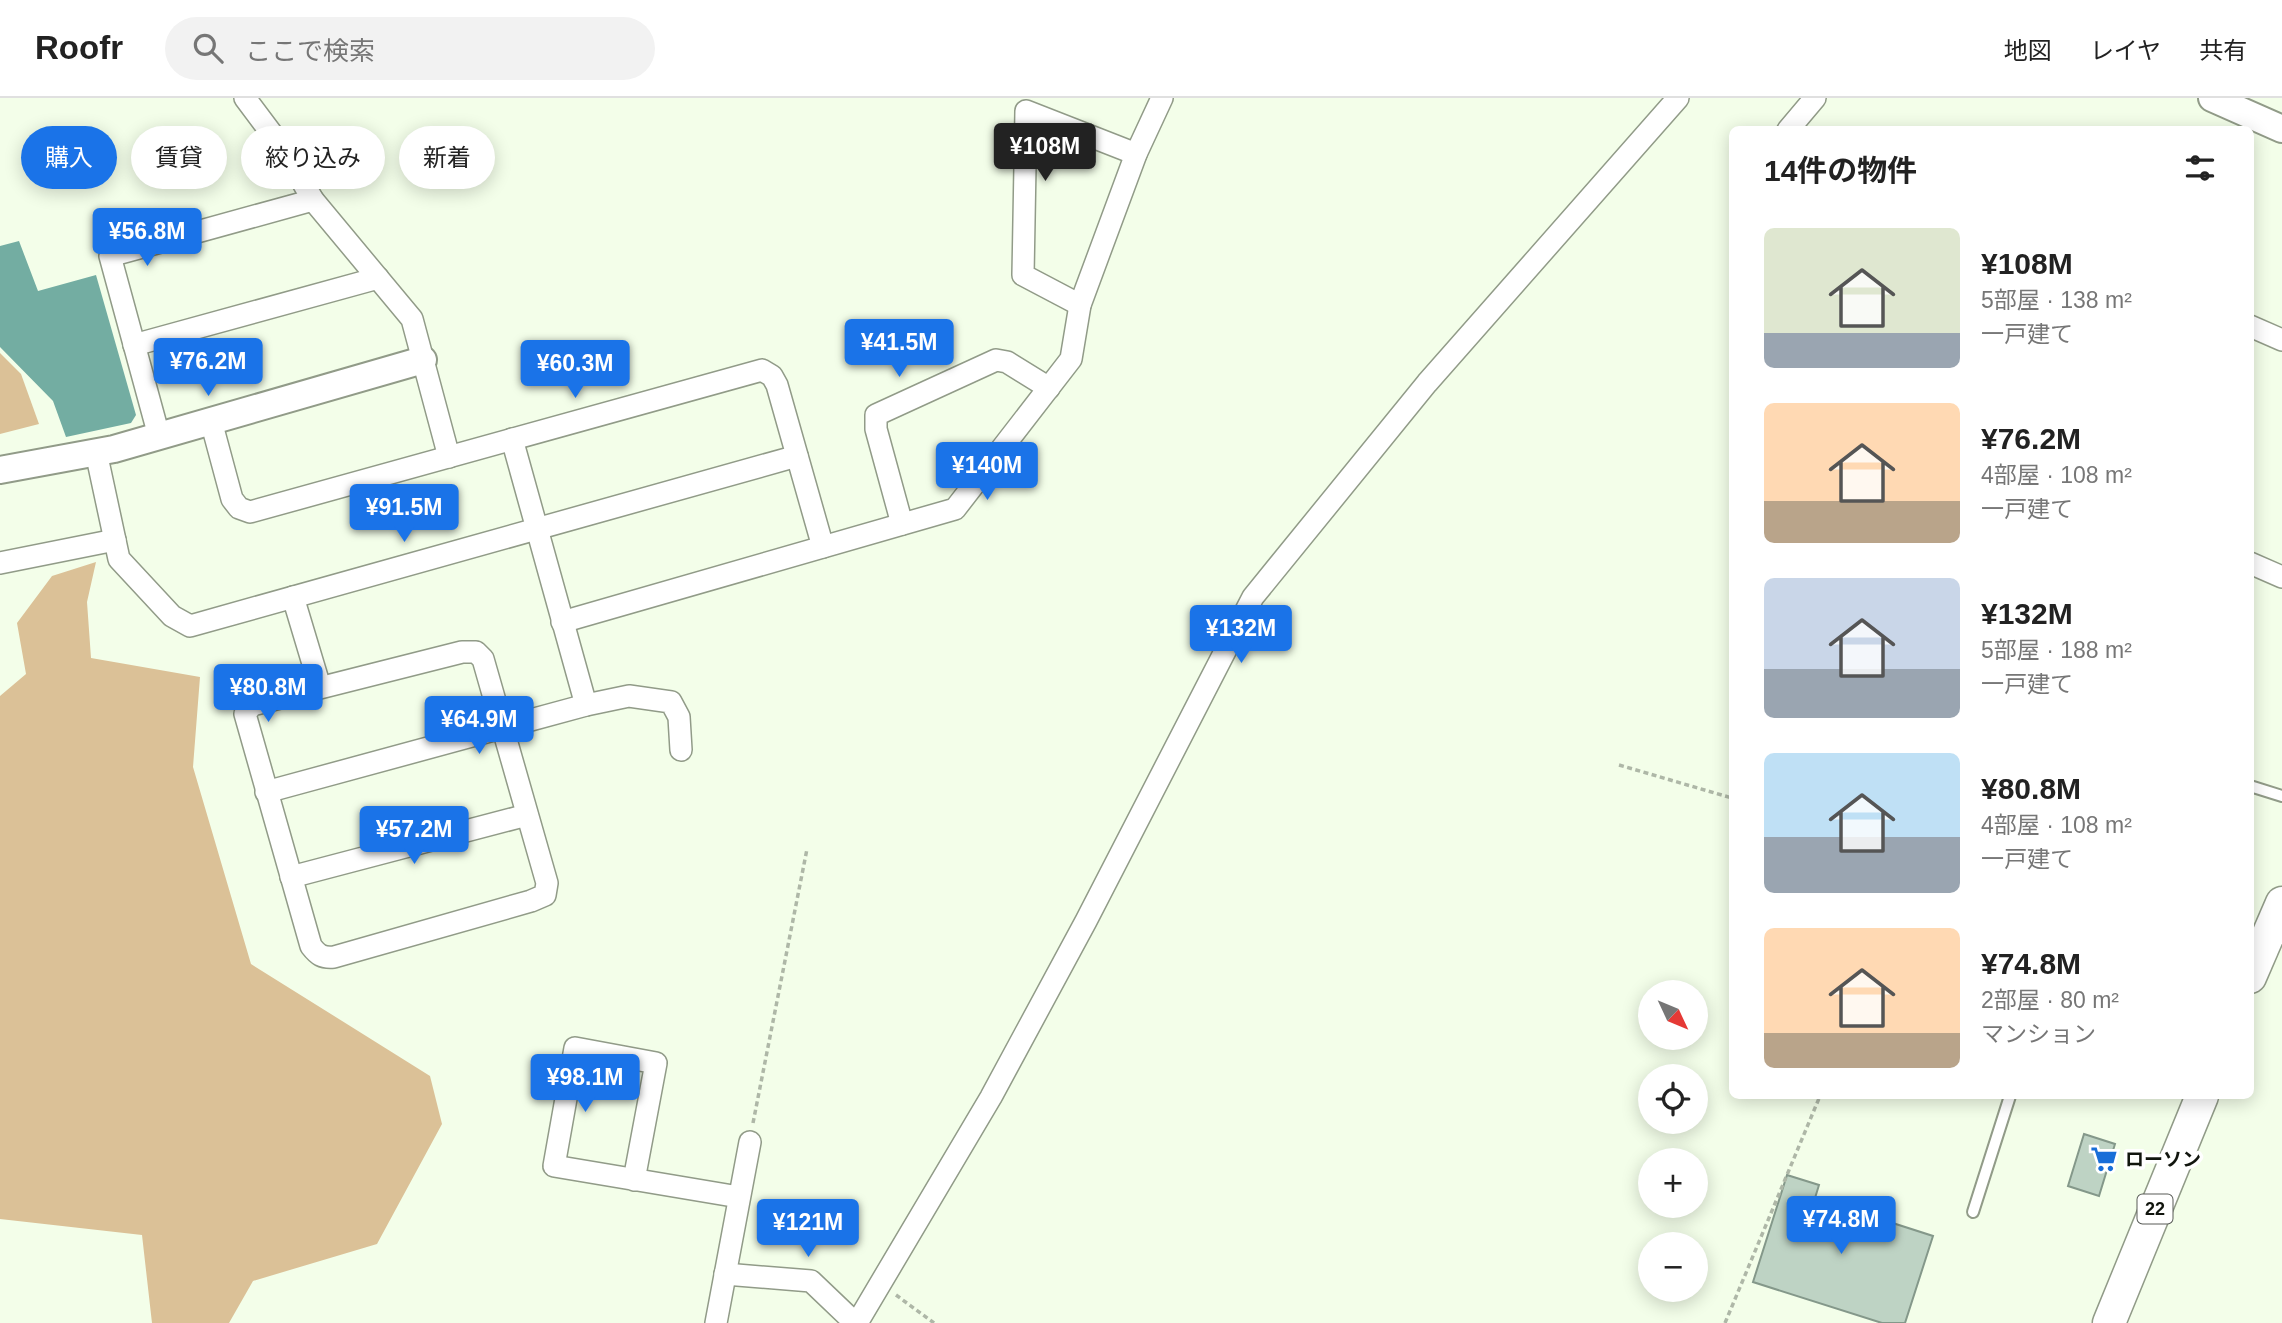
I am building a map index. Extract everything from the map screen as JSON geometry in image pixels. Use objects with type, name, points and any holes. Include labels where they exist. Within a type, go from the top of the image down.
[{"type":"main road","points":[[2254,963],[2282,903]]},
{"type":"main road","name":"22","points":[[2109,1323],[2201,1099]]},
{"type":"street","points":[[245,98],[284,150],[313,200],[412,320],[449,457]]},
{"type":"street","points":[[562,622],[955,509],[1071,359],[1080,305],[1136,154],[1162,98]]},
{"type":"street","points":[[725,1273],[811,1280],[856,1323],[991,1097],[1086,921],[1253,597],[1427,383],[1678,98]]},
{"type":"street","points":[[1791,126],[1815,98]]},
{"type":"street","points":[[2213,98],[2282,129]]},
{"type":"street","points":[[1080,305],[1023,275],[1026,111],[1136,154]]},
{"type":"street","points":[[159,436],[110,256],[313,200]]},
{"type":"street","points":[[134,345],[378,278]]},
{"type":"street","points":[[2254,328],[2282,340]]},
{"type":"street","points":[[0,470],[96,452],[159,436],[424,360]]},
{"type":"street","points":[[902,524],[876,429],[876,415],[996,360],[1007,362],[1049,388]]},
{"type":"street","points":[[211,421],[232,499],[239,508],[250,512],[762,370],[772,376],[777,385],[823,547]]},
{"type":"street","points":[[512,439],[586,705]]},
{"type":"street","points":[[96,452],[119,559],[180,623],[190,626],[797,456]]},
{"type":"street","points":[[0,563],[115,540]]},
{"type":"street","points":[[2254,565],[2282,577]]},
{"type":"street","points":[[293,597],[320,687]]},
{"type":"street","points":[[462,652],[475,652],[484,659],[547,883],[545,895],[334,957],[324,958],[316,954],[311,946],[244,714],[252,705],[320,687],[462,652]]},
{"type":"street","points":[[266,792],[628,696],[671,702],[679,717],[681,750]]},
{"type":"street","points":[[291,877],[527,815]]},
{"type":"street","points":[[634,1180],[656,1063],[575,1048],[554,1166],[634,1180],[739,1197]]},
{"type":"street","points":[[716,1323],[750,1142]]},
{"type":"lane","points":[[2254,787],[2282,796]]},
{"type":"lane","points":[[1973,1212],[2009,1099]]},
{"type":"path","points":[[1619,765],[1729,797]]},
{"type":"path","points":[[750,1142],[807,849]]},
{"type":"path","points":[[1725,1323],[1819,1099]]},
{"type":"path","points":[[881,1284],[934,1323]]},
{"type":"shaded area","points":[[0,353],[21,374],[39,424],[0,434]]},
{"type":"shaded area","points":[[96,562],[87,602],[91,658],[200,677],[193,767],[251,964],[430,1076],[442,1124],[377,1244],[253,1281],[229,1323],[152,1323],[142,1235],[0,1219],[0,696],[26,674],[17,623],[52,576]]},
{"type":"water","points":[[19,241],[38,291],[96,275],[136,415],[131,423],[66,437],[53,401],[0,347],[0,246]]},
{"type":"building","points":[[2084,1134],[2115,1144],[2099,1196],[2068,1186]]},
{"type":"building","points":[[1787,1175],[1819,1185],[1815,1198],[1933,1236],[1905,1323],[1882,1323],[1753,1282]]},
{"type":"place","name":"ローソン","points":[[2104,1159]]}]
